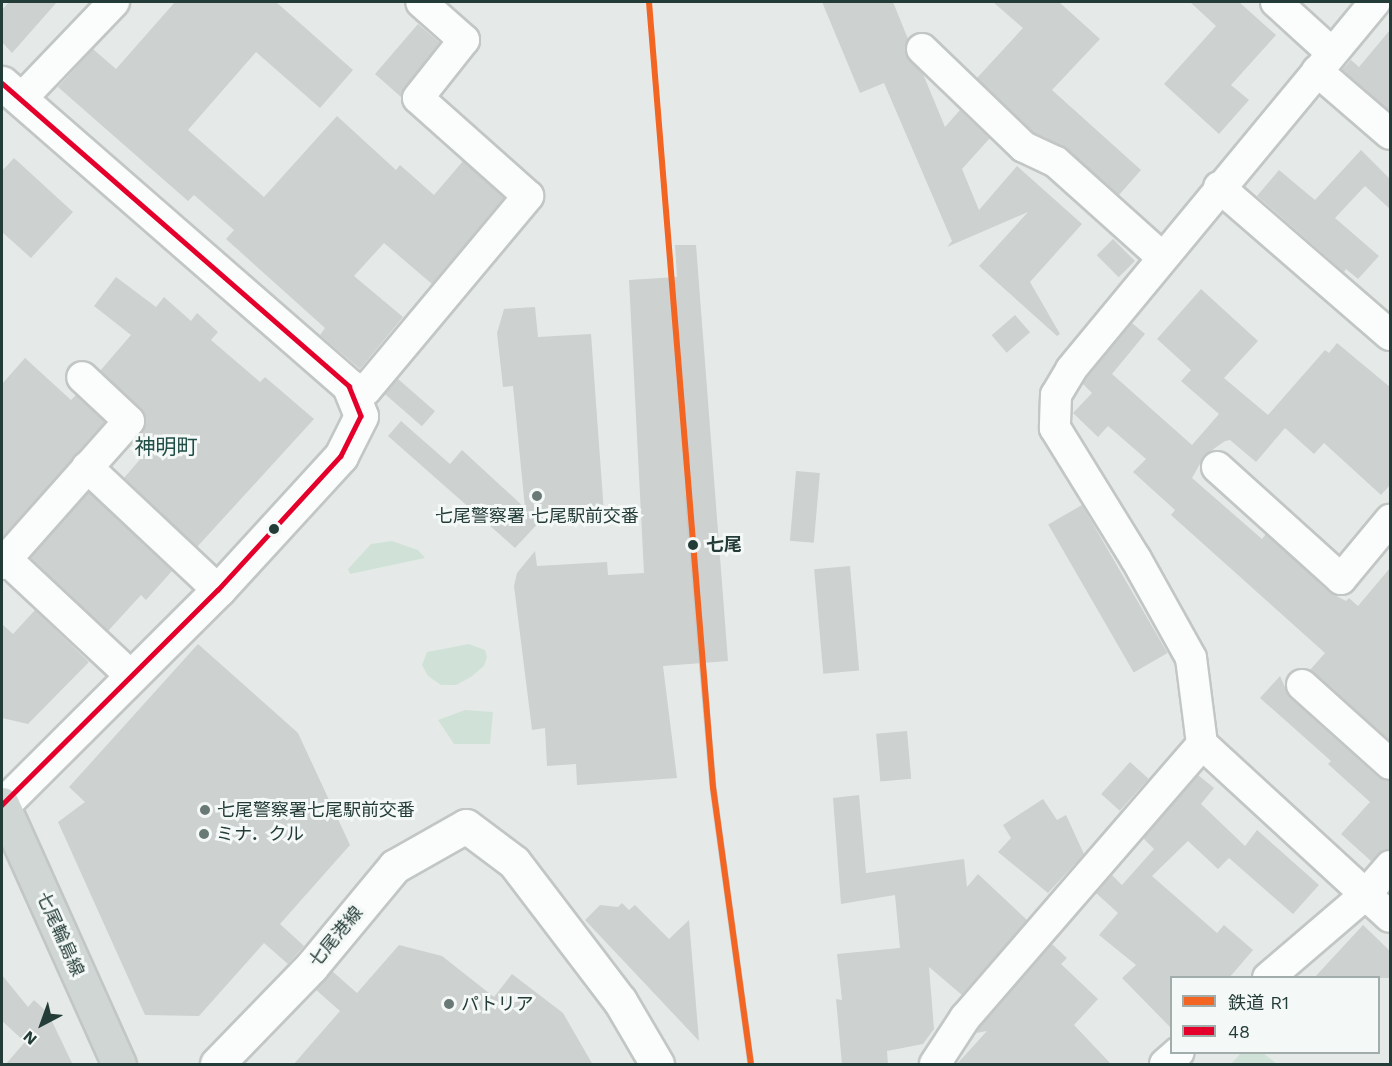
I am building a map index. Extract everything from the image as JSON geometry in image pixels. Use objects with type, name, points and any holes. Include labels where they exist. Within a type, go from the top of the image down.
[{"type":"main road","name":"七尾輪島線","points":[[2,805],[119,1065]]},
{"type":"street","points":[[114,2],[8,100],[349,386],[366,390],[528,196],[418,98],[464,40],[421,2]]},
{"type":"street","points":[[1276,2],[1324,62],[1390,134]]},
{"type":"street","points":[[1375,2],[1219,188],[1071,370],[1056,395],[1055,428],[1136,559],[1191,658],[1202,744],[1390,917]]},
{"type":"street","points":[[922,49],[1024,147],[1056,162],[1162,257]]},
{"type":"street","points":[[1219,188],[1390,335]]},
{"type":"street","points":[[82,376],[129,421],[4,561],[129,674]]},
{"type":"street","points":[[2,805],[36,774],[129,674],[218,590],[341,456],[361,416],[349,386]]},
{"type":"street","points":[[87,467],[218,590]]},
{"type":"street","points":[[1217,467],[1341,579],[1390,520]]},
{"type":"street","points":[[1302,685],[1390,765]]},
{"type":"street","points":[[935,1065],[964,1018],[1202,744]]},
{"type":"street","name":"七尾港線","points":[[217,1065],[311,967],[395,866],[466,826],[514,862],[620,1001],[657,1065]]},
{"type":"street","points":[[1270,976],[1366,894],[1390,866]]},
{"type":"street","points":[[1165,1065],[1178,1054]]},
{"type":"green space","points":[[392,541],[418,550],[425,558],[350,574],[348,569],[371,544]]},
{"type":"green space","points":[[469,644],[485,650],[487,657],[484,666],[471,677],[456,685],[441,685],[428,676],[422,665],[427,652]]},
{"type":"green space","points":[[465,710],[493,712],[490,744],[454,744],[438,720]]},
{"type":"green space","points":[[1240,1054],[1264,1054],[1277,1064],[1231,1064]]},
{"type":"building","points":[[9,2],[57,2],[12,53],[2,42],[2,10]]},
{"type":"building","points":[[175,2],[276,2],[353,70],[320,108],[256,52],[188,130],[264,197],[337,116],[396,170],[400,165],[434,195],[463,161],[504,198],[432,284],[384,243],[354,276],[403,317],[360,369],[320,335],[325,328],[226,239],[234,230],[194,195],[188,201],[58,87],[93,49],[116,69]]},
{"type":"building","points":[[822,2],[893,2],[908,39],[906,54],[923,74],[945,127],[960,110],[990,138],[962,169],[979,210],[1017,166],[1082,224],[1030,282],[1060,334],[1057,336],[979,266],[1028,212],[947,247],[952,241],[884,83],[860,93]]},
{"type":"building","points":[[993,2],[1059,2],[1100,39],[1052,90],[1141,170],[1119,195],[1067,149],[1034,133],[977,78],[1023,28]]},
{"type":"building","points":[[1190,2],[1239,2],[1276,35],[1231,85],[1249,100],[1219,134],[1164,84],[1216,26]]},
{"type":"building","points":[[418,24],[440,43],[401,97],[375,74]]},
{"type":"building","points":[[1390,30],[1390,112],[1342,70],[1351,60],[1359,67]]},
{"type":"building","points":[[1361,150],[1390,179],[1390,209],[1365,186],[1335,218],[1379,256],[1358,279],[1346,269],[1344,272],[1257,196],[1279,170],[1315,200]]},
{"type":"building","points":[[14,158],[73,212],[31,258],[2,232],[2,171]]},
{"type":"building","points":[[1113,239],[1135,261],[1119,277],[1097,255]]},
{"type":"building","points":[[675,245],[696,245],[728,661],[663,666],[677,778],[577,785],[576,764],[547,766],[545,728],[532,730],[514,586],[517,573],[535,551],[537,566],[607,562],[608,575],[644,573],[629,280],[677,277]]},
{"type":"building","points":[[116,277],[156,307],[164,297],[191,321],[197,313],[218,332],[211,340],[260,382],[265,377],[314,419],[197,547],[124,478],[148,450],[136,439],[146,425],[145,415],[100,371],[131,335],[94,306]]},
{"type":"building","points":[[1201,289],[1258,341],[1224,378],[1268,415],[1325,350],[1329,353],[1337,343],[1390,387],[1390,485],[1381,495],[1324,443],[1314,454],[1285,428],[1256,462],[1230,440],[1225,441],[1205,455],[1192,478],[1262,539],[1266,534],[1329,592],[1346,601],[1349,598],[1358,606],[1390,568],[1390,741],[1310,670],[1325,653],[1171,515],[1175,510],[1133,472],[1146,459],[1108,426],[1098,437],[1073,413],[1092,393],[1083,384],[1085,380],[1132,323],[1145,334],[1112,374],[1192,445],[1219,414],[1181,381],[1191,370],[1157,339]]},
{"type":"building","points":[[535,307],[538,337],[591,334],[604,513],[544,517],[515,548],[388,436],[401,421],[450,464],[462,450],[525,508],[513,386],[503,387],[497,333],[504,309]]},
{"type":"building","points":[[1015,315],[1030,332],[1007,353],[992,335]]},
{"type":"building","points":[[25,358],[71,400],[76,395],[105,422],[2,539],[2,384]]},
{"type":"building","points":[[398,379],[435,411],[422,426],[385,394]]},
{"type":"building","points":[[796,471],[820,473],[814,543],[790,541]]},
{"type":"building","points":[[89,492],[172,571],[146,600],[141,595],[108,631],[30,558]]},
{"type":"building","points":[[1082,505],[1168,653],[1134,673],[1048,524]]},
{"type":"building","points":[[850,566],[859,671],[823,674],[814,569]]},
{"type":"building","points":[[35,610],[89,662],[28,724],[2,718],[2,624],[13,634]]},
{"type":"building","name":"ミナ．クル","points":[[198,644],[298,733],[350,845],[280,924],[304,946],[288,964],[264,943],[199,1016],[145,1015],[58,822],[85,802],[69,787]]},
{"type":"building","points":[[1280,676],[1290,698],[1378,777],[1390,781],[1390,848],[1371,861],[1341,834],[1370,802],[1328,764],[1331,761],[1260,698]]},
{"type":"building","points":[[907,731],[911,779],[880,782],[876,734]]},
{"type":"building","points":[[1130,762],[1149,779],[1120,811],[1101,794]]},
{"type":"building","points":[[1198,775],[1214,788],[1201,804],[1245,846],[1257,830],[1319,885],[1293,914],[1229,858],[1218,869],[1188,841],[1152,876],[1217,933],[1224,925],[1253,950],[1231,976],[1170,976],[1170,1027],[1122,978],[1136,965],[1099,935],[1118,913],[1096,893],[1112,875],[1122,885],[1154,849],[1143,838]]},
{"type":"building","points":[[859,795],[866,873],[964,859],[967,887],[978,874],[1027,920],[962,995],[929,967],[934,1029],[923,1044],[887,1051],[888,1065],[842,1065],[836,999],[842,1000],[837,954],[900,948],[895,895],[841,904],[833,798]]},
{"type":"building","points":[[1043,799],[1057,820],[1066,815],[1084,854],[1048,893],[998,852],[1011,838],[1003,825]]},
{"type":"building","points":[[622,903],[629,910],[635,905],[669,939],[689,920],[699,1041],[585,920],[600,905],[618,907]]},
{"type":"building","points":[[1363,925],[1390,951],[1390,978],[1316,976]]},
{"type":"building","points":[[1052,944],[1067,958],[1061,964],[1098,999],[1074,1025],[1112,1065],[956,1065],[987,1031],[976,1033],[979,1028]]},
{"type":"building","name":"パトリア","points":[[399,945],[442,956],[494,997],[512,974],[563,1013],[593,1065],[293,1065],[340,1011],[315,989],[332,971],[357,993]]},
{"type":"building","points":[[2,975],[28,1007],[34,1000],[48,1013],[73,1065],[5,1065],[25,1042],[2,1021]]},
{"type":"railway","points":[[688,495],[713,787],[751,1064]]},
{"type":"rail line","name":"R1","points":[[649,2],[713,787],[751,1064]]},
{"type":"transit line","name":"48","points":[[2,83],[349,386],[361,416],[341,456],[218,590],[2,805]]},
{"type":"place","name":"七尾警察署 七尾駅前交番","points":[[537,496]]},
{"type":"place","name":"七尾","points":[[693,545]]},
{"type":"place","name":"七尾警察署七尾駅前交番","points":[[205,810]]},
{"type":"place","name":"ミナ．クル","points":[[204,834]]},
{"type":"place","name":"パトリア","points":[[449,1004]]},
{"type":"district","name":"神明町","points":[[166,447]]}]
